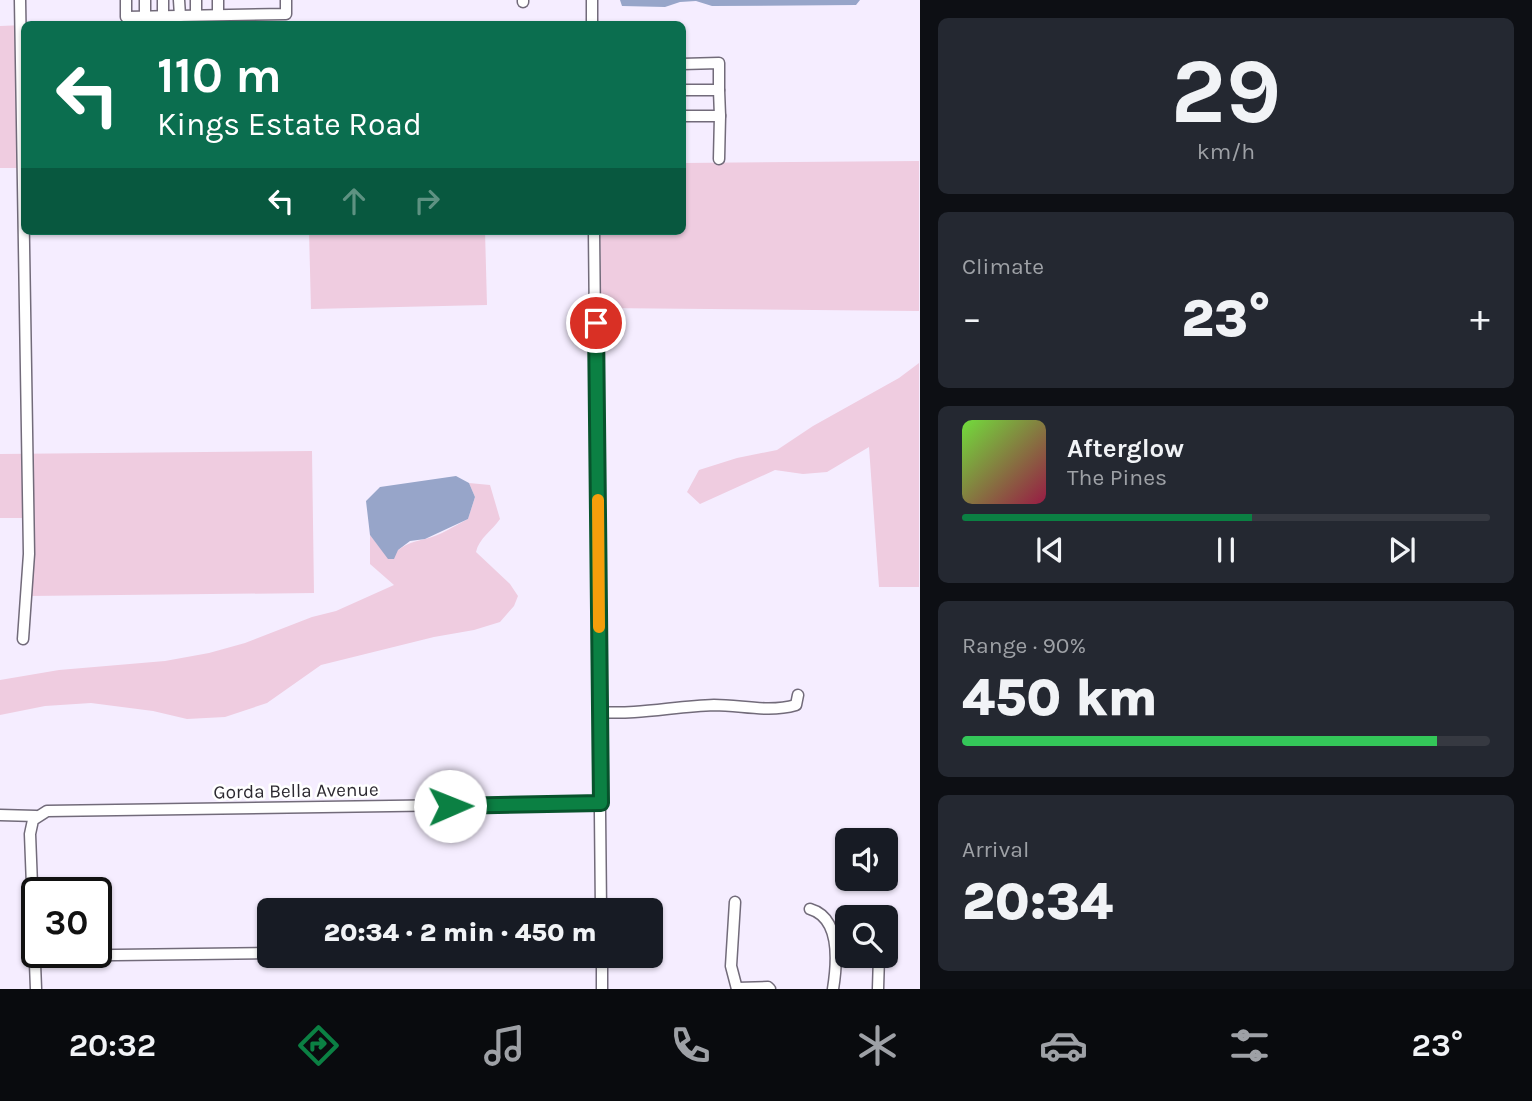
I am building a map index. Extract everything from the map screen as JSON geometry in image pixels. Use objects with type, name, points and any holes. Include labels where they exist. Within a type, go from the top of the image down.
[{"type":"street","points":[[20,0],[21,60]]},
{"type":"street","points":[[125,0],[126,17],[286,14],[286,0]]},
{"type":"street","points":[[145,0],[145,16]]},
{"type":"street","points":[[163,0],[163,16]]},
{"type":"street","points":[[179,0],[180,16]]},
{"type":"street","points":[[196,0],[196,15]]},
{"type":"street","points":[[218,0],[218,15]]},
{"type":"street","points":[[592,0],[592,21]]},
{"type":"street","points":[[686,64],[719,63],[719,159]]},
{"type":"street","points":[[686,90],[719,90]]},
{"type":"street","points":[[686,116],[720,116]]},
{"type":"street","points":[[23,639],[29,554],[24,235]]},
{"type":"street","points":[[594,235],[601,898]]},
{"type":"street","points":[[600,712],[623,714],[716,705],[779,710],[796,705],[798,695]]},
{"type":"street","name":"Gorda Bella Avenue","points":[[0,815],[36,816],[54,810],[601,803]]},
{"type":"street","points":[[32,877],[30,834],[36,816]]},
{"type":"street","points":[[735,902],[731,966],[737,988],[769,989]]},
{"type":"street","points":[[810,909],[827,922],[834,938],[833,989]]},
{"type":"street","points":[[112,955],[257,953]]},
{"type":"street","points":[[36,968],[36,989]]},
{"type":"street","points":[[602,968],[602,989]]},
{"type":"street","points":[[878,989],[879,968]]},
{"type":"shaded area","points":[[21,25],[21,168],[0,168],[0,26]]},
{"type":"shaded area","points":[[919,161],[919,311],[601,308],[600,235],[686,235],[686,163]]},
{"type":"shaded area","points":[[309,235],[485,235],[487,305],[311,309]]},
{"type":"shaded area","points":[[919,363],[919,587],[879,587],[869,447],[827,472],[803,474],[775,470],[700,504],[687,492],[699,470],[737,458],[777,450],[813,426],[899,378]]},
{"type":"shaded area","points":[[312,451],[314,593],[29,596],[28,518],[0,518],[0,454]]},
{"type":"shaded area","points":[[469,483],[490,485],[500,519],[476,552],[510,584],[518,596],[514,606],[500,622],[321,665],[267,703],[225,717],[187,719],[153,711],[91,703],[45,706],[0,715],[0,680],[59,670],[165,661],[209,653],[336,611],[394,585],[370,564],[370,535],[378,545],[398,550],[411,543],[431,538],[468,519],[475,497]]},
{"type":"water","points":[[620,0],[860,0],[856,5],[712,6],[696,1],[665,7],[622,6]]},
{"type":"water","points":[[456,476],[469,483],[475,497],[468,519],[425,539],[410,541],[398,550],[394,559],[388,559],[370,535],[366,501],[380,487]]},
{"type":"slow traffic","points":[[598,500],[599,627]]},
{"type":"route","points":[[450,806],[601,803],[596,323]]}]
